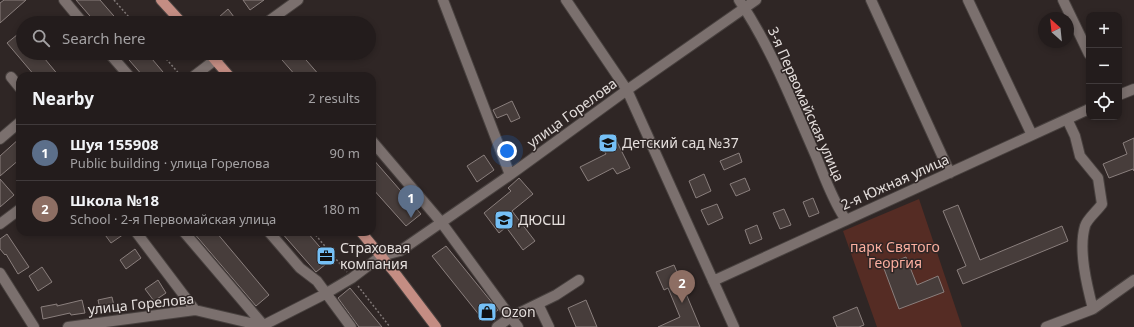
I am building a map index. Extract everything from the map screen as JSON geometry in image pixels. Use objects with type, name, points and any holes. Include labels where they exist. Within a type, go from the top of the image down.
[{"type":"main road","points":[[162,0],[176,16]]},
{"type":"main road","points":[[215,60],[226,72]]},
{"type":"main road","points":[[364,236],[436,327]]},
{"type":"street","points":[[64,0],[77,16]]},
{"type":"street","points":[[276,16],[298,0]]},
{"type":"street","points":[[443,0],[510,175]]},
{"type":"street","points":[[566,0],[627,90],[734,327]]},
{"type":"street","name":"улица Горелова","points":[[381,256],[400,251],[510,175],[742,4],[756,0]]},
{"type":"street","points":[[871,0],[950,173]]},
{"type":"street","points":[[968,0],[1032,135]]},
{"type":"street","points":[[1063,0],[1086,48]]},
{"type":"street","name":"3-я Первомайская улица","points":[[742,4],[757,26],[786,88],[834,199],[844,217],[844,221]]},
{"type":"street","points":[[115,60],[126,72]]},
{"type":"street","points":[[198,72],[208,60]]},
{"type":"street","points":[[11,77],[16,83]]},
{"type":"street","points":[[1122,94],[1134,89]]},
{"type":"street","name":"2-я Южная улица","points":[[713,281],[1086,110]]},
{"type":"street","points":[[1067,119],[1075,136],[1080,156],[1098,178],[1102,204],[1085,225],[1082,248],[1085,279],[1092,309]]},
{"type":"street","points":[[0,139],[16,125]]},
{"type":"street","points":[[376,145],[441,222],[518,327]]},
{"type":"street","points":[[0,224],[16,212]]},
{"type":"street","points":[[139,236],[195,310]]},
{"type":"street","points":[[187,236],[263,327],[352,278],[381,256]]},
{"type":"street","points":[[272,236],[300,268],[317,281],[325,294],[351,327]]},
{"type":"street","points":[[0,273],[34,327]]},
{"type":"street","points":[[497,327],[511,317],[556,295],[580,280]]},
{"type":"street","points":[[1046,327],[1092,309],[1134,280]]},
{"type":"street","points":[[538,304],[549,327]]},
{"type":"street","name":"улица Горелова","points":[[68,327],[195,310],[263,327]]},
{"type":"path","points":[[114,0],[128,16]]},
{"type":"path","points":[[167,60],[178,72]]},
{"type":"green space","name":"парк Святого Георгия","points":[[919,199],[962,327],[877,327],[843,231]]},
{"type":"building","points":[[4,0],[26,0],[0,23],[0,3]]},
{"type":"building","points":[[76,0],[100,0],[114,16],[90,16]]},
{"type":"building","points":[[243,0],[264,0],[250,10]]},
{"type":"building","points":[[228,9],[233,16],[220,16]]},
{"type":"building","points":[[16,36],[16,54],[7,43]]},
{"type":"building","points":[[21,60],[46,60],[56,72],[32,72]]},
{"type":"building","points":[[129,60],[153,60],[163,72],[140,72]]},
{"type":"building","points":[[282,60],[306,60],[317,72],[293,72]]},
{"type":"building","points":[[512,101],[520,118],[511,122],[507,114],[497,118],[493,110]]},
{"type":"building","points":[[1134,138],[1134,171],[1133,169],[1109,178],[1103,164],[1127,154],[1123,143]]},
{"type":"building","points":[[616,140],[630,168],[617,174],[613,168],[588,181],[580,167],[606,154],[602,147]]},
{"type":"building","points":[[16,142],[16,162],[0,176],[0,156]]},
{"type":"building","points":[[739,153],[742,162],[724,170],[720,161]]},
{"type":"building","points":[[484,155],[494,170],[477,182],[467,166]]},
{"type":"building","points":[[376,163],[421,214],[406,226],[376,192]]},
{"type":"building","points":[[704,174],[711,191],[696,198],[689,181]]},
{"type":"building","name":"ДЮСШ","points":[[519,178],[533,194],[512,211],[535,241],[523,250],[506,227],[499,233],[484,213],[511,191],[508,188]]},
{"type":"building","points":[[745,178],[750,190],[736,196],[730,184]]},
{"type":"building","points":[[0,179],[14,195],[0,207]]},
{"type":"building","points":[[813,198],[819,213],[809,217],[803,202]]},
{"type":"building","points":[[717,204],[723,218],[708,225],[701,210]]},
{"type":"building","points":[[958,205],[980,260],[1062,226],[1068,241],[963,284],[957,270],[966,266],[943,211]]},
{"type":"building","points":[[784,209],[791,225],[780,229],[773,213]]},
{"type":"building","points":[[757,225],[762,239],[750,244],[745,230]]},
{"type":"building","points":[[7,234],[29,267],[18,274],[6,254],[5,255],[0,249],[0,239]]},
{"type":"building","points":[[106,236],[121,236],[111,243]]},
{"type":"building","points":[[196,236],[219,236],[269,295],[256,306]]},
{"type":"building","points":[[284,236],[310,236],[331,260],[316,272]]},
{"type":"building","points":[[446,246],[498,310],[484,321],[432,256]]},
{"type":"building","points":[[135,249],[141,258],[126,269],[120,260]]},
{"type":"building","points":[[906,257],[917,285],[938,276],[944,292],[899,309],[883,266]]},
{"type":"building","points":[[674,265],[700,327],[658,327],[680,317],[668,288],[664,290],[656,272]]},
{"type":"building","points":[[42,267],[52,282],[38,291],[29,276]]},
{"type":"building","points":[[158,280],[166,293],[154,301],[145,289]]},
{"type":"building","points":[[350,288],[382,327],[359,327],[338,298]]},
{"type":"building","points":[[112,297],[115,310],[101,313],[98,300]]},
{"type":"building","points":[[82,300],[85,313],[71,315],[70,313],[43,319],[41,307],[57,304],[57,306]]},
{"type":"building","points":[[586,300],[597,327],[576,327],[568,308]]},
{"type":"building","points":[[857,307],[864,325],[859,327],[837,327],[833,317]]},
{"type":"place","name":"Детский сад №37","points":[[608,143]]},
{"type":"place","name":"Шуя 155908","points":[[411,218]]},
{"type":"place","name":"ДЮСШ","points":[[504,220]]},
{"type":"place","name":"Страховая компания","points":[[326,256]]},
{"type":"place","name":"Школа №18","points":[[682,303]]},
{"type":"place","name":"Ozon","points":[[487,312]]}]
